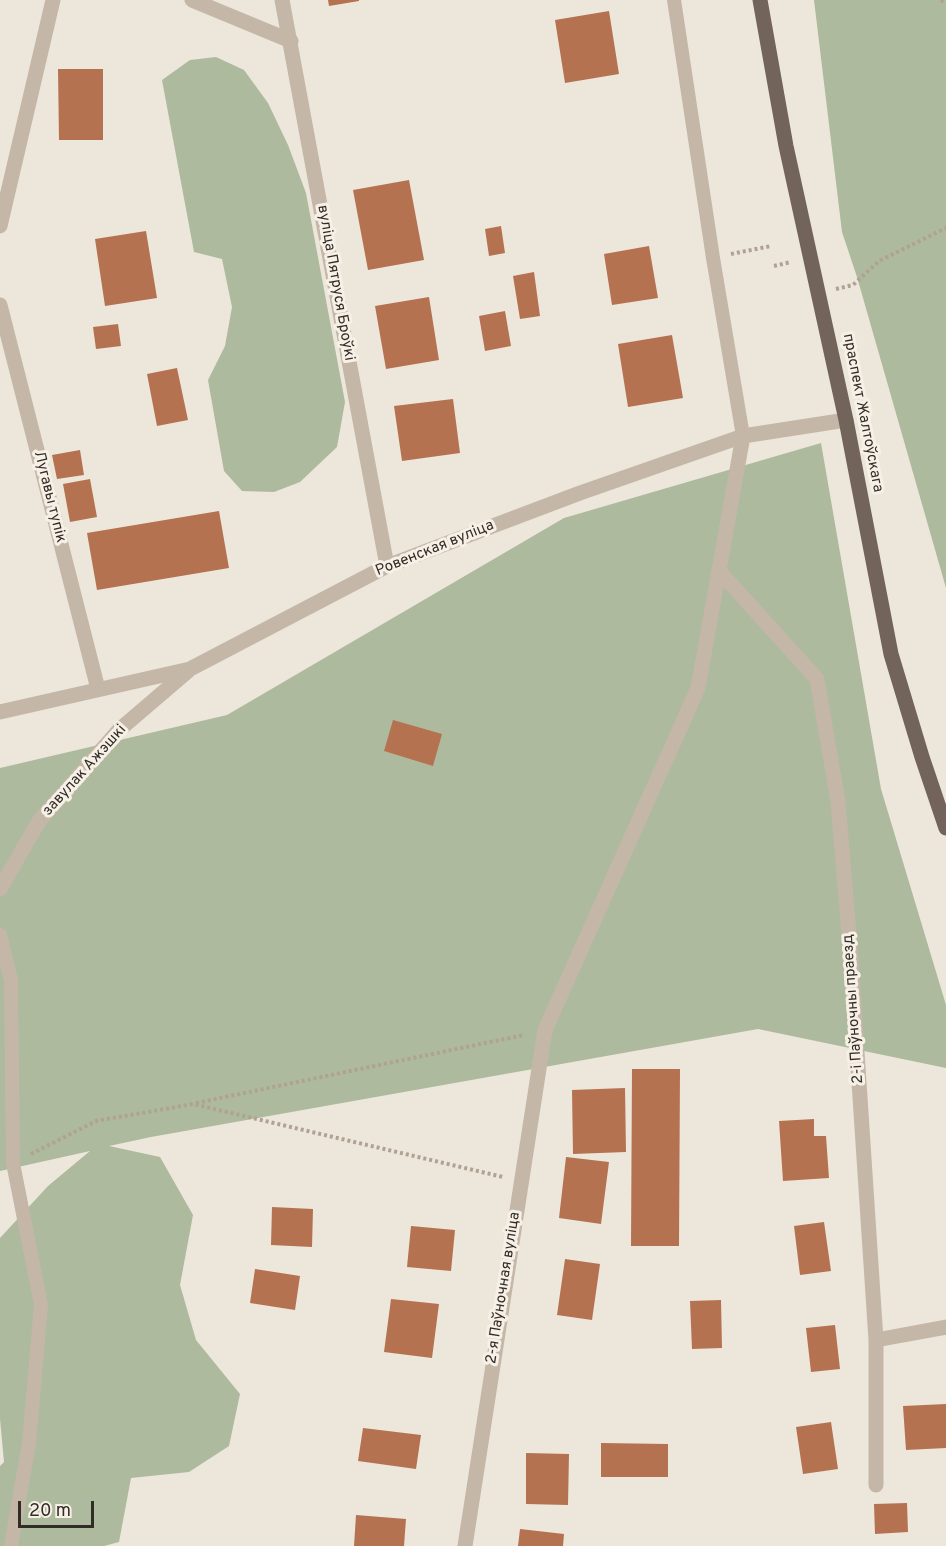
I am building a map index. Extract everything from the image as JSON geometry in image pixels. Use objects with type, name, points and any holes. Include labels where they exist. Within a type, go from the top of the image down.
[{"type":"main road","name":"праспект Жалтоўскага","points":[[760,0],[786,146],[846,420],[891,654],[946,828]]},
{"type":"street","points":[[0,226],[53,0]]},
{"type":"street","points":[[192,0],[291,41]]},
{"type":"street","name":"вуліца Пятруся Броўкі","points":[[282,0],[387,566]]},
{"type":"street","name":"Лугавы тупік","points":[[0,305],[98,689]]},
{"type":"street","name":"Ровенская вуліца","points":[[0,712],[190,669],[387,566],[569,497],[743,436],[846,420]]},
{"type":"street","name":"2-я Паўночная вуліца","points":[[465,1546],[545,1030],[698,688],[743,436]]},
{"type":"street","name":"2-і Паўночны праезд","points":[[720,572],[817,679],[838,802],[850,946],[876,1340],[876,1485]]},
{"type":"street","name":"завулак Ажэшкі","points":[[0,890],[39,821],[119,730],[190,669]]},
{"type":"street","points":[[876,1340],[946,1328]]},
{"type":"lane","points":[[674,0],[713,258],[743,436]]},
{"type":"lane","points":[[0,935],[10,980],[13,1163],[41,1305],[29,1443],[11,1546]]},
{"type":"path","points":[[941,0],[946,3]]},
{"type":"path","points":[[853,285],[879,261],[946,228]]},
{"type":"path","points":[[713,258],[771,246]]},
{"type":"path","points":[[13,1163],[96,1120],[193,1104],[545,1030]]},
{"type":"path","points":[[193,1104],[521,1181]]},
{"type":"green space","points":[[814,0],[946,0],[946,588],[842,232]]},
{"type":"green space","points":[[216,57],[244,70],[268,103],[288,145],[306,193],[345,402],[337,447],[300,482],[274,492],[242,491],[224,471],[208,380],[225,346],[232,307],[222,259],[194,252],[162,80],[190,60]]},
{"type":"green space","points":[[821,443],[881,789],[946,1005],[946,1068],[758,1029],[109,1146],[160,1157],[193,1215],[180,1285],[196,1340],[240,1394],[229,1446],[189,1472],[131,1478],[119,1542],[104,1546],[0,1546],[0,1466],[4,1462],[0,1419],[0,1238],[48,1186],[90,1151],[0,1171],[0,768],[227,715],[564,518]]},
{"type":"building","points":[[328,0],[359,0],[359,1],[329,6]]},
{"type":"building","points":[[609,11],[619,74],[565,83],[555,20]]},
{"type":"building","points":[[58,69],[103,69],[103,140],[59,140]]},
{"type":"building","points":[[409,180],[424,260],[368,270],[353,190]]},
{"type":"building","points":[[501,226],[505,253],[489,256],[485,229]]},
{"type":"building","points":[[146,231],[157,298],[105,306],[95,239]]},
{"type":"building","points":[[649,246],[658,298],[612,305],[604,254]]},
{"type":"building","points":[[534,272],[540,316],[520,319],[513,276]]},
{"type":"building","points":[[429,297],[439,360],[386,369],[375,306]]},
{"type":"building","points":[[505,311],[511,346],[485,351],[479,316]]},
{"type":"building","points":[[118,324],[121,346],[96,349],[93,327]]},
{"type":"building","points":[[672,335],[683,398],[628,407],[618,344]]},
{"type":"building","points":[[177,368],[188,420],[157,426],[147,374]]},
{"type":"building","points":[[453,399],[460,453],[402,461],[394,406]]},
{"type":"building","points":[[80,450],[84,475],[57,479],[52,455]]},
{"type":"building","points":[[90,479],[97,517],[70,522],[63,484]]},
{"type":"building","points":[[219,511],[229,568],[97,590],[87,533]]},
{"type":"building","points":[[393,720],[442,734],[433,766],[384,751]]},
{"type":"building","points":[[632,1069],[680,1069],[679,1246],[631,1246]]},
{"type":"building","points":[[625,1088],[626,1152],[573,1154],[572,1090]]},
{"type":"building","points":[[814,1119],[814,1136],[826,1136],[829,1178],[783,1181],[779,1121]]},
{"type":"building","points":[[566,1157],[609,1162],[601,1224],[559,1218]]},
{"type":"building","points":[[272,1207],[313,1209],[312,1247],[271,1245]]},
{"type":"building","points":[[824,1222],[831,1271],[800,1275],[794,1226]]},
{"type":"building","points":[[411,1226],[455,1230],[451,1271],[407,1267]]},
{"type":"building","points":[[565,1259],[600,1264],[592,1320],[557,1315]]},
{"type":"building","points":[[255,1269],[300,1276],[295,1310],[250,1303]]},
{"type":"building","points":[[391,1299],[439,1304],[432,1358],[384,1352]]},
{"type":"building","points":[[721,1300],[722,1348],[692,1349],[690,1301]]},
{"type":"building","points":[[835,1325],[840,1369],[811,1372],[806,1328]]},
{"type":"building","points":[[946,1404],[946,1448],[906,1450],[903,1406]]},
{"type":"building","points":[[831,1422],[838,1469],[803,1474],[796,1427]]},
{"type":"building","points":[[363,1428],[421,1435],[416,1469],[358,1461]]},
{"type":"building","points":[[601,1443],[668,1444],[668,1477],[601,1477]]},
{"type":"building","points":[[526,1453],[569,1454],[568,1505],[526,1504]]},
{"type":"building","points":[[907,1503],[908,1532],[875,1534],[874,1504]]},
{"type":"building","points":[[356,1515],[406,1519],[404,1546],[354,1546]]},
{"type":"building","points":[[520,1529],[564,1534],[563,1546],[518,1546]]}]
